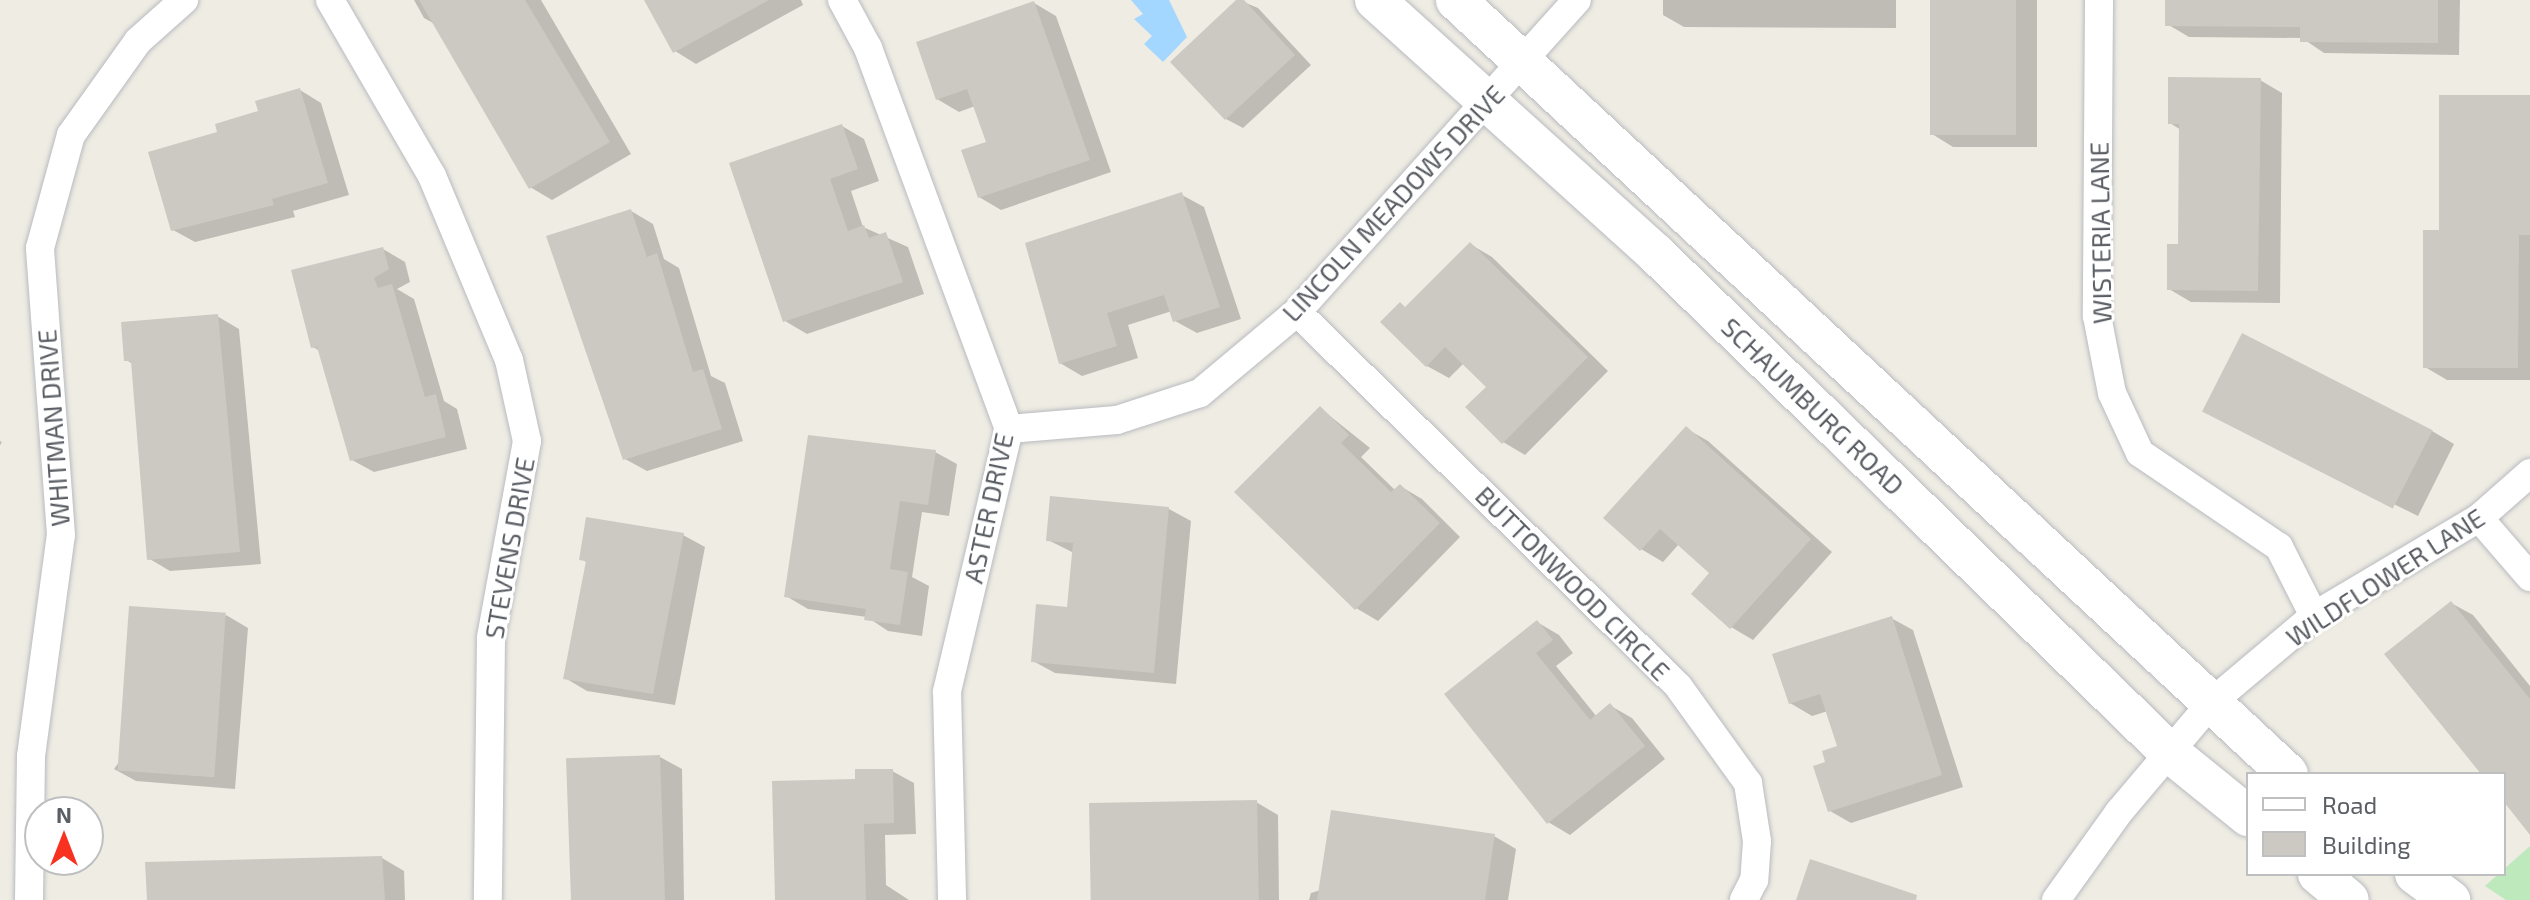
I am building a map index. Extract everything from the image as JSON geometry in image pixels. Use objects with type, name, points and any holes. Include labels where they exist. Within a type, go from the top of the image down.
[{"type":"street","name":"WHITMAN DRIVE","points":[[29,900],[31,756],[61,535],[40,248],[71,135],[138,41],[184,0]]},
{"type":"street","name":"STEVENS DRIVE","points":[[330,0],[432,176],[509,360],[527,441],[491,638],[488,900]]},
{"type":"street","name":"ASTER DRIVE","points":[[842,0],[868,48],[1009,429],[947,692],[952,900]]},
{"type":"street","name":"SCHAUMBURG ROAD","points":[[1375,0],[1485,103],[1655,253],[2169,752],[2246,814]]},
{"type":"street","name":"SCHAUMBURG ROAD","points":[[1456,0],[1894,412],[2286,772]]},
{"type":"street","name":"LINCOLN MEADOWS DRIVE","points":[[1009,429],[1117,420],[1200,393],[1297,312],[1577,0]]},
{"type":"street","name":"WISTERIA LANE","points":[[2099,0],[2097,316],[2112,393],[2140,453],[2279,547],[2314,616]]},
{"type":"street","name":"BUTTONWOOD CIRCLE","points":[[1297,312],[1678,686],[1748,783],[1757,841],[1754,880],[1744,900]]},
{"type":"street","name":"WILDFLOWER LANE","points":[[2056,900],[2169,752],[2212,702],[2314,616],[2479,518],[2530,473]]},
{"type":"street","points":[[2479,518],[2530,577]]},
{"type":"street","points":[[2320,876],[2349,900]]},
{"type":"street","points":[[2418,876],[2450,900]]},
{"type":"green space","points":[[2530,846],[2530,900],[2506,900],[2485,886],[2496,876],[2506,876],[2506,867]]},
{"type":"water","points":[[1131,0],[1169,0],[1187,37],[1163,62],[1144,44],[1152,36],[1134,19],[1143,14]]},
{"type":"building","points":[[419,0],[525,0],[610,142],[529,189]]},
{"type":"building","points":[[644,0],[769,0],[673,53]]},
{"type":"building","points":[[1236,0],[1244,0],[1295,55],[1225,120],[1170,62]]},
{"type":"building","points":[[1930,0],[2016,0],[2016,135],[1930,135]]},
{"type":"building","points":[[2165,0],[2438,0],[2438,43],[2300,42],[2300,27],[2165,26]]},
{"type":"building","points":[[1034,1],[1090,160],[978,198],[961,150],[986,142],[967,89],[936,100],[916,42]]},
{"type":"building","points":[[2168,77],[2261,78],[2258,291],[2167,290],[2167,244],[2178,244],[2179,124],[2168,124]]},
{"type":"building","points":[[300,88],[328,183],[272,199],[274,205],[171,231],[148,152],[217,132],[215,124],[258,111],[255,101]]},
{"type":"building","points":[[2439,95],[2530,95],[2530,235],[2519,235],[2518,368],[2423,368],[2423,230],[2439,230]]},
{"type":"building","points":[[842,124],[858,169],[830,179],[848,231],[864,225],[869,238],[886,232],[903,282],[783,322],[729,163]]},
{"type":"building","points":[[1182,192],[1220,307],[1173,322],[1164,295],[1107,313],[1117,346],[1059,364],[1025,243]]},
{"type":"building","points":[[631,209],[647,257],[657,253],[693,372],[703,369],[722,429],[623,460],[546,236]]},
{"type":"building","points":[[1470,242],[1588,357],[1502,444],[1465,407],[1486,387],[1445,347],[1426,367],[1380,322],[1400,302],[1405,307]]},
{"type":"building","points":[[383,247],[389,269],[374,278],[378,288],[392,284],[425,397],[436,394],[446,437],[350,461],[317,347],[311,348],[291,270]]},
{"type":"building","points":[[218,314],[240,552],[147,560],[131,361],[124,361],[121,322]]},
{"type":"building","points":[[2242,333],[2433,430],[2393,509],[2202,411]]},
{"type":"building","points":[[1320,406],[1349,435],[1341,443],[1391,492],[1400,484],[1440,523],[1355,610],[1234,492]]},
{"type":"building","points":[[1686,426],[1811,539],[1730,629],[1691,594],[1709,573],[1660,529],[1640,551],[1603,518]]},
{"type":"building","points":[[808,435],[936,450],[928,505],[900,501],[890,569],[908,572],[900,625],[864,620],[866,609],[784,597]]},
{"type":"building","points":[[1050,496],[1169,507],[1154,673],[1031,662],[1036,604],[1067,607],[1073,543],[1046,541]]},
{"type":"building","points":[[586,517],[684,533],[653,694],[563,679],[586,561],[579,560]]},
{"type":"building","points":[[2451,601],[2530,699],[2530,835],[2506,805],[2506,772],[2479,772],[2384,654]]},
{"type":"building","points":[[129,606],[226,613],[214,777],[117,771]]},
{"type":"building","points":[[1892,616],[1942,775],[1828,812],[1813,766],[1825,762],[1822,751],[1837,746],[1820,694],[1789,704],[1772,654]]},
{"type":"building","points":[[1537,620],[1553,640],[1536,653],[1590,720],[1610,703],[1645,746],[1547,824],[1444,694]]},
{"type":"building","points":[[660,755],[665,900],[571,900],[566,758]]},
{"type":"building","points":[[855,769],[893,769],[894,823],[864,824],[866,900],[775,900],[772,781],[855,779]]},
{"type":"building","points":[[1257,800],[1259,900],[1091,900],[1089,803]]},
{"type":"building","points":[[1331,810],[1495,834],[1485,900],[1317,900]]},
{"type":"building","points":[[382,856],[385,900],[147,900],[145,862]]},
{"type":"building","points":[[1810,859],[1917,895],[1916,900],[1796,900]]}]
